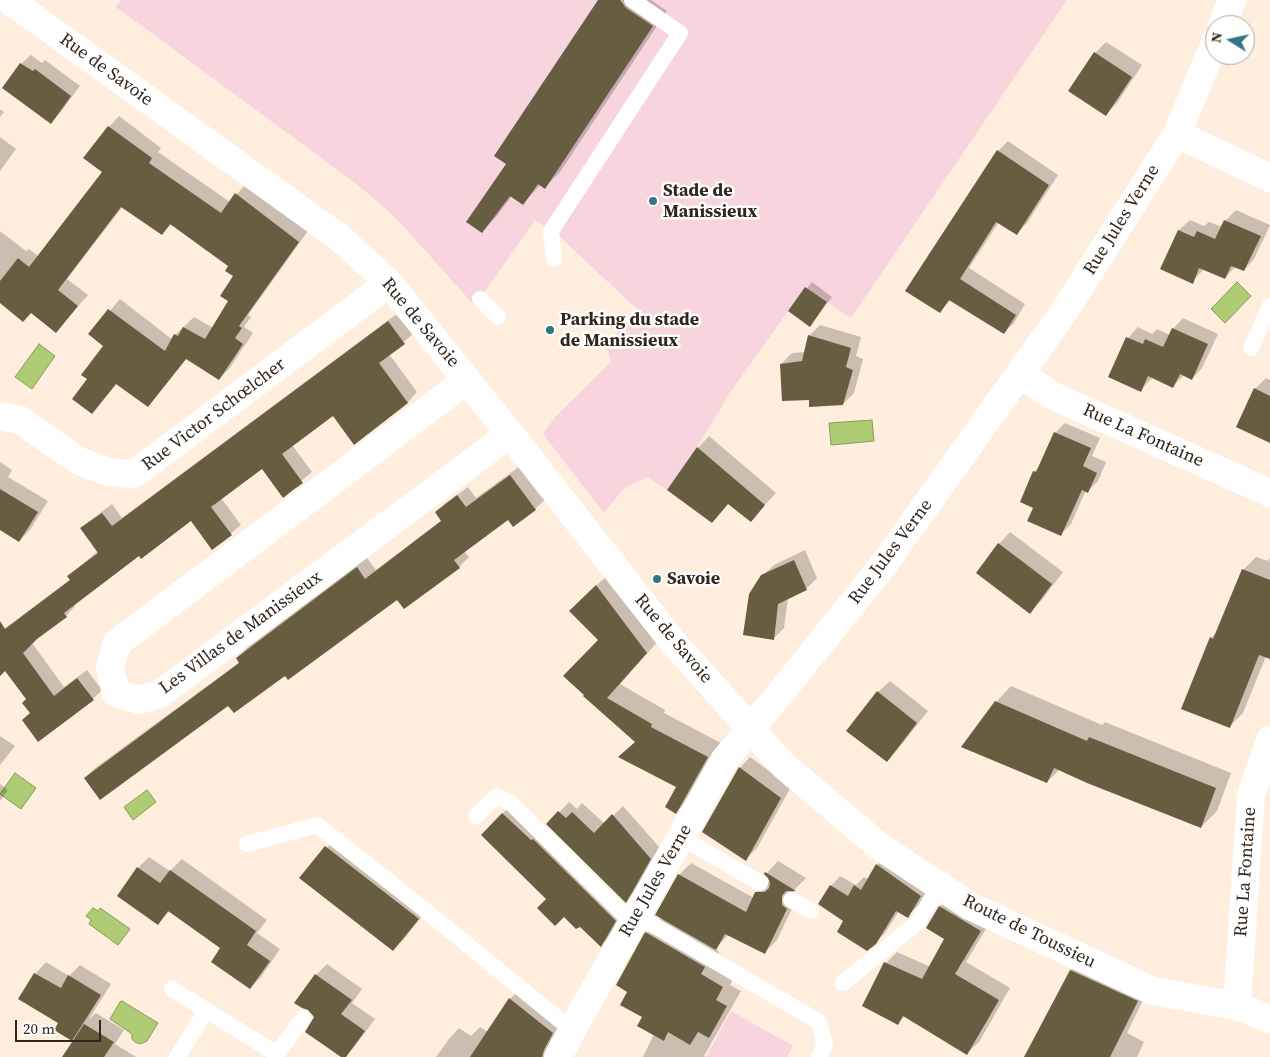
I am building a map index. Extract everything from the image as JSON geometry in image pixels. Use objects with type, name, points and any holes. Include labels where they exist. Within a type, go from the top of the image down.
[{"type":"street","name":"Rue de Savoie","points":[[8,0],[340,238],[389,283],[673,642],[750,730]]},
{"type":"street","points":[[1226,15],[1232,0]]},
{"type":"street","name":"Rue Jules Verne","points":[[558,1057],[725,759],[884,564],[1063,313],[1177,134],[1206,65]]},
{"type":"street","points":[[1177,134],[1270,178]]},
{"type":"street","name":"Rue Victor Schœlcher","points":[[0,416],[20,420],[79,461],[108,472],[134,474],[389,283]]},
{"type":"street","name":"Rue La Fontaine","points":[[1020,374],[1053,396],[1270,493]]},
{"type":"street","name":"Les Villas de Manissieux","points":[[467,380],[117,643],[110,667],[116,692],[139,700],[160,694],[510,434]]},
{"type":"street","name":"Route de Toussieu","points":[[750,730],[783,765],[879,846],[970,906],[1153,991],[1237,1006],[1270,1019]]},
{"type":"street","name":"Rue La Fontaine","points":[[1237,1006],[1251,794],[1270,740]]},
{"type":"lane","points":[[554,259],[552,231],[680,33],[632,0]]},
{"type":"lane","points":[[480,299],[498,317]]},
{"type":"lane","points":[[1251,348],[1270,306]]},
{"type":"lane","points":[[476,816],[496,796],[510,803],[634,919],[818,1022],[825,1044],[819,1057]]},
{"type":"lane","points":[[247,844],[317,825],[406,894],[572,1030]]},
{"type":"lane","points":[[681,837],[760,883]]},
{"type":"lane","points":[[843,983],[917,923],[939,886]]},
{"type":"lane","points":[[791,900],[811,911]]},
{"type":"lane","points":[[172,989],[277,1054],[303,1018]]},
{"type":"lane","points":[[177,1057],[206,1011]]},
{"type":"shaded area","name":"Stade de Manissieux","points":[[121,0],[1067,0],[851,318],[805,287],[732,390],[697,447],[667,490],[647,477],[624,488],[604,513],[543,434],[555,417],[611,362],[606,344],[639,311],[560,237],[535,220],[475,306],[395,217],[358,185],[116,7]]},
{"type":"shaded area","points":[[1237,282],[1251,296],[1225,323],[1211,309]]},
{"type":"shaded area","points":[[39,344],[55,356],[32,389],[15,377]]},
{"type":"shaded area","points":[[872,420],[874,441],[831,445],[829,423]]},
{"type":"shaded area","points":[[15,773],[36,788],[21,809],[0,794]]},
{"type":"shaded area","points":[[147,790],[156,802],[133,820],[124,807]]},
{"type":"shaded area","points":[[93,908],[98,911],[100,908],[130,929],[118,945],[89,924],[91,920],[86,916]]},
{"type":"shaded area","points":[[122,1001],[158,1023],[147,1041],[140,1044],[135,1042],[132,1039],[132,1034],[110,1019]]},
{"type":"shaded area","points":[[731,1011],[793,1046],[787,1057],[706,1057]]},
{"type":"building","points":[[598,0],[620,0],[626,8],[653,26],[545,189],[538,184],[523,205],[510,196],[482,233],[466,222],[506,164],[494,156]]},
{"type":"building","points":[[1094,52],[1132,77],[1106,116],[1068,91]]},
{"type":"building","points":[[20,63],[33,71],[35,69],[71,96],[51,124],[2,88]]},
{"type":"building","points":[[108,126],[152,158],[149,163],[221,213],[235,193],[299,242],[239,326],[242,328],[235,338],[243,344],[219,380],[186,359],[148,407],[116,384],[92,414],[72,399],[87,379],[81,375],[103,346],[88,334],[108,309],[165,351],[174,334],[178,336],[183,327],[205,339],[228,301],[220,296],[233,276],[225,271],[228,266],[170,224],[162,235],[121,207],[58,290],[78,306],[56,333],[31,313],[23,322],[0,303],[0,281],[18,258],[29,267],[102,172],[83,158]]},
{"type":"building","points":[[997,150],[1049,185],[1017,235],[996,222],[960,279],[1016,315],[1004,334],[949,300],[940,313],[905,291]]},
{"type":"building","points":[[1224,220],[1261,236],[1244,271],[1231,266],[1225,279],[1199,268],[1193,284],[1160,269],[1178,230],[1194,237],[1197,231],[1215,239]]},
{"type":"building","points":[[805,287],[827,302],[810,327],[788,311]]},
{"type":"building","points":[[388,321],[405,344],[379,363],[408,403],[354,445],[333,416],[282,454],[303,483],[283,498],[262,469],[211,507],[232,535],[212,550],[191,521],[141,559],[139,556],[64,613],[67,617],[37,639],[23,653],[54,696],[77,678],[94,700],[38,742],[22,720],[30,713],[22,703],[26,699],[5,671],[0,676],[0,621],[5,629],[70,580],[67,576],[98,553],[80,528],[102,513],[112,526]]},
{"type":"building","points":[[1172,328],[1208,344],[1192,380],[1180,374],[1173,388],[1148,376],[1141,392],[1108,377],[1126,337],[1143,344],[1145,339],[1163,347]]},
{"type":"building","points":[[808,335],[851,348],[846,367],[853,370],[843,405],[809,407],[809,400],[782,401],[780,364],[802,361]]},
{"type":"building","points":[[1254,388],[1270,396],[1270,443],[1236,427]]},
{"type":"building","points":[[1054,432],[1091,448],[1083,466],[1097,473],[1088,493],[1082,490],[1061,536],[1027,521],[1033,508],[1020,502],[1033,471],[1036,472]]},
{"type":"building","points":[[697,447],[765,505],[751,522],[728,504],[712,523],[667,490]]},
{"type":"building","points":[[510,475],[536,510],[513,527],[508,520],[454,560],[460,568],[404,609],[397,600],[288,680],[285,676],[234,713],[228,706],[100,800],[84,778],[239,663],[236,658],[357,567],[365,579],[441,521],[435,512],[457,495],[466,507]]},
{"type":"building","points":[[0,489],[38,512],[19,542],[0,530]]},
{"type":"building","points":[[998,543],[1052,584],[1030,614],[976,573]]},
{"type":"building","points":[[794,560],[807,590],[778,604],[774,640],[743,635],[749,594],[761,575]]},
{"type":"building","points":[[1242,569],[1270,580],[1270,659],[1259,655],[1230,728],[1181,709],[1210,637],[1213,639]]},
{"type":"building","points":[[596,585],[647,653],[607,698],[652,724],[651,727],[708,757],[676,814],[665,807],[676,787],[618,757],[635,742],[563,676],[598,640],[569,611]]},
{"type":"building","points":[[877,691],[917,723],[887,762],[846,731]]},
{"type":"building","points":[[995,701],[1087,741],[1089,737],[1216,788],[1201,828],[1054,768],[1047,783],[961,747]]},
{"type":"building","points":[[739,767],[781,798],[746,861],[702,832]]},
{"type":"building","points":[[558,811],[566,818],[572,812],[594,833],[612,814],[651,859],[626,903],[546,824]]},
{"type":"building","points":[[502,813],[531,840],[533,839],[616,921],[601,947],[580,927],[576,929],[564,917],[555,926],[537,908],[546,899],[481,835]]},
{"type":"building","points":[[325,846],[419,919],[393,951],[299,878]]},
{"type":"building","points":[[876,864],[921,896],[908,918],[896,911],[876,944],[867,951],[837,932],[843,921],[818,904],[830,885],[848,896],[854,885],[861,890]]},
{"type":"building","points":[[137,867],[160,883],[170,870],[256,931],[247,945],[270,961],[250,989],[211,962],[220,948],[168,911],[158,925],[117,896]]},
{"type":"building","points":[[765,872],[796,891],[786,891],[782,896],[782,905],[787,909],[765,954],[725,934],[716,950],[655,915],[678,874],[746,912],[755,892],[765,892],[769,888],[770,883],[764,874]]},
{"type":"building","points":[[939,906],[981,931],[955,974],[999,1000],[967,1055],[903,1016],[898,1025],[862,1006],[884,962],[922,979],[944,939],[926,928]]},
{"type":"building","points":[[645,932],[705,967],[701,974],[723,987],[716,1000],[727,1006],[709,1038],[698,1032],[690,1045],[668,1032],[664,1041],[637,1026],[642,1017],[620,1005],[627,992],[616,985]]},
{"type":"building","points":[[1070,970],[1138,1001],[1110,1057],[1024,1057]]},
{"type":"building","points":[[34,973],[61,988],[68,975],[101,995],[72,1041],[54,1030],[58,1023],[18,999]]},
{"type":"building","points":[[315,974],[352,1000],[341,1014],[365,1031],[346,1057],[341,1057],[305,1032],[314,1017],[308,1010],[294,1003]]},
{"type":"building","points":[[509,998],[553,1033],[542,1057],[470,1057]]},
{"type":"building","points":[[84,1024],[114,1042],[104,1057],[62,1057]]},
{"type":"place","name":"Stade de Manissieux","points":[[653,201]]},
{"type":"place","name":"Parking du stade de Manissieux","points":[[550,330]]},
{"type":"place","name":"Savoie","points":[[657,579]]}]
